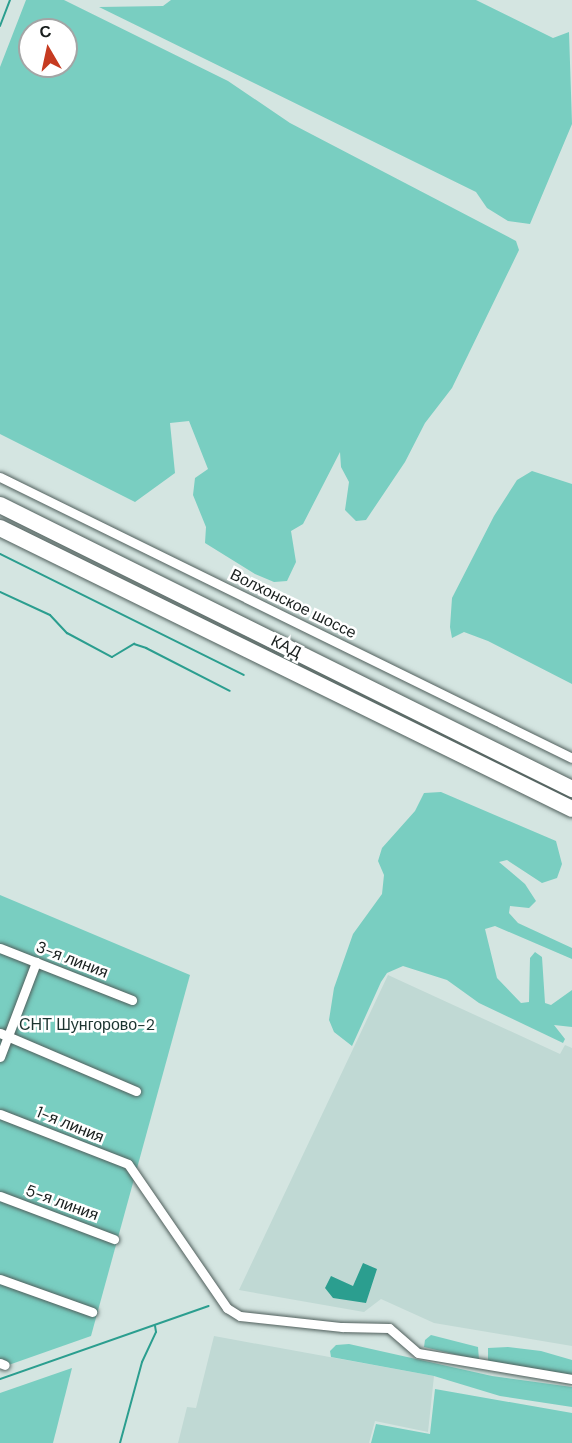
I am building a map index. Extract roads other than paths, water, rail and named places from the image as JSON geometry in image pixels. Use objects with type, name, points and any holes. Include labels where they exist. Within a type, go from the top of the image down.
[{"type":"highway","name":"КАД","points":[[0,505],[572,789]]},
{"type":"highway","name":"КАД","points":[[0,528],[572,809]]},
{"type":"street","name":"Волхонское шоссе","points":[[0,477],[572,758]]},
{"type":"street","name":"3-я линия","points":[[0,948],[132,1000]]},
{"type":"street","points":[[0,1057],[4,1035],[36,962]]},
{"type":"street","points":[[4,1035],[136,1091]]},
{"type":"street","name":"1-я линия","points":[[0,1114],[128,1164],[232,1312],[309,1325],[389,1328],[418,1353],[572,1379]]},
{"type":"street","name":"5-я линия","points":[[0,1197],[114,1239]]},
{"type":"street","points":[[0,1279],[92,1312]]},
{"type":"waterway","points":[[0,26],[10,0]]},
{"type":"waterway","points":[[0,554],[244,675]]},
{"type":"waterway","points":[[0,592],[50,615],[67,633],[112,657],[134,644],[230,691]]},
{"type":"waterway","points":[[0,1379],[209,1306]]},
{"type":"waterway","points":[[120,1443],[142,1362],[156,1332],[155,1326]]},
{"type":"park label","name":"СНТ Шунгорово-2","points":[[87,1025]]}]
